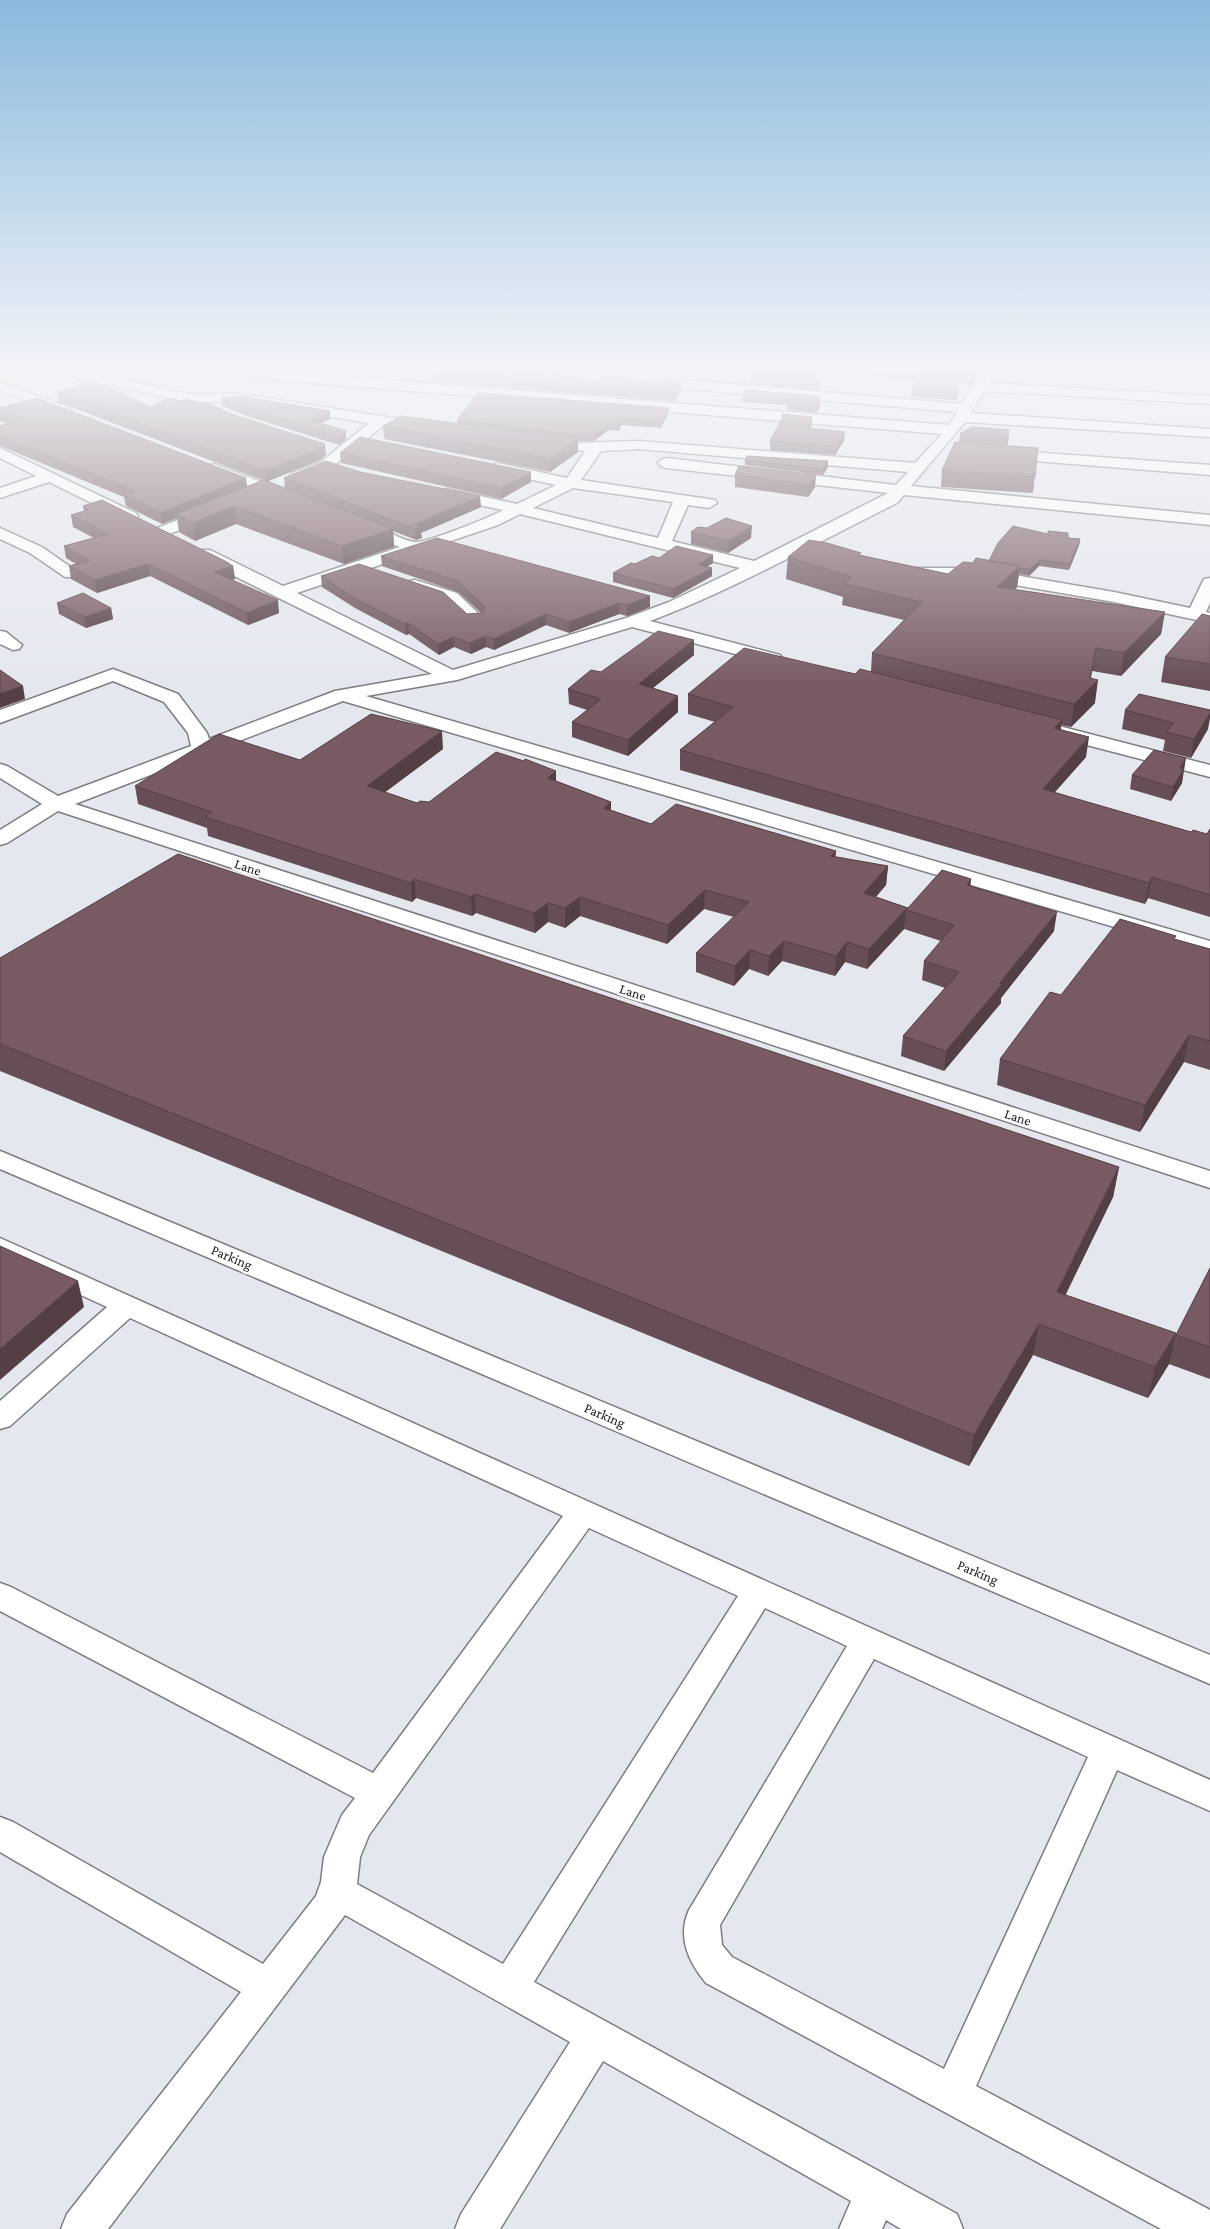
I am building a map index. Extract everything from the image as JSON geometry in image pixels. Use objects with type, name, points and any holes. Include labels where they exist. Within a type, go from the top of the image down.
[{"type":"street","points":[[0,493],[45,478]]},
{"type":"street","points":[[55,478],[280,593],[451,676]]},
{"type":"street","points":[[238,478],[294,500]]},
{"type":"street","points":[[248,496],[293,478]]},
{"type":"street","points":[[546,478],[709,503]]},
{"type":"street","points":[[280,593],[492,522],[571,483],[575,478]]},
{"type":"street","points":[[815,478],[900,490],[1210,520]]},
{"type":"street","points":[[0,839],[56,804],[342,695],[451,676],[632,622],[675,606],[891,500],[911,478]]},
{"type":"street","points":[[435,492],[519,509],[758,566]]},
{"type":"street","points":[[663,543],[674,522],[682,499]]},
{"type":"street","points":[[160,532],[222,507]]},
{"type":"street","points":[[349,521],[414,547]]},
{"type":"street","points":[[0,533],[36,550],[71,573]]},
{"type":"street","points":[[435,540],[464,548]]},
{"type":"street","points":[[798,547],[815,554]]},
{"type":"street","points":[[359,566],[451,597],[475,619]]},
{"type":"street","points":[[896,573],[974,574],[1114,597],[1203,616],[1210,583]]},
{"type":"street","points":[[646,598],[675,606]]},
{"type":"street","points":[[632,622],[796,664]]},
{"type":"street","points":[[0,717],[113,674],[170,698],[197,733],[202,749]]},
{"type":"street","points":[[342,695],[1210,948]]},
{"type":"street","points":[[1037,726],[1210,771]]},
{"type":"street","name":"Lane","points":[[0,770],[56,804],[1210,1180]]},
{"type":"street","name":"Parking","points":[[0,1159],[1210,1670]]},
{"type":"street","points":[[0,1247],[582,1513],[1210,1796]]},
{"type":"street","points":[[0,1418],[127,1305]]},
{"type":"street","points":[[82,2229],[332,1905],[337,1892],[342,1856],[347,1841],[378,1793],[582,1513]]},
{"type":"street","points":[[509,1988],[758,1592]]},
{"type":"street","points":[[0,1596],[378,1793]]},
{"type":"street","points":[[867,1641],[702,1922],[703,1948],[709,1960],[719,1970],[1203,2229]]},
{"type":"street","points":[[952,2095],[1109,1750]]},
{"type":"street","points":[[0,1833],[268,1987]]},
{"type":"street","points":[[337,1892],[942,2229]]},
{"type":"street","points":[[476,2229],[596,2036]]},
{"type":"street","points":[[860,2229],[878,2193]]},
{"type":"building","points":[[103,478],[246,478],[161,513],[124,495],[135,491]]},
{"type":"building","points":[[284,478],[390,478],[480,496],[414,525],[421,527],[415,529]]},
{"type":"building","points":[[455,478],[520,478],[501,488]]},
{"type":"building","points":[[757,478],[814,478],[809,485]]},
{"type":"building","points":[[264,480],[393,529],[342,546],[234,506],[193,523],[176,514]]},
{"type":"building","points":[[102,500],[225,561],[233,566],[214,572],[278,600],[247,613],[148,564],[95,580],[69,566],[89,561],[64,546],[108,534],[71,515],[88,510],[83,506]]},
{"type":"building","points":[[726,518],[752,526],[729,541],[691,532],[698,527],[707,528]]},
{"type":"building","points":[[1013,526],[1048,534],[1048,531],[1068,533],[1068,538],[1080,539],[1070,564],[1040,560],[1030,569],[989,561],[998,543]]},
{"type":"building","points":[[437,538],[650,596],[627,605],[619,603],[569,622],[546,614],[494,639],[486,636],[470,643],[453,637],[438,644],[408,623],[405,624],[354,598],[321,576],[359,564],[443,592],[467,614],[482,613],[485,607],[458,581],[381,556]]},
{"type":"building","points":[[809,540],[861,553],[858,555],[948,574],[963,562],[973,563],[976,558],[1020,566],[997,587],[1165,612],[1124,653],[1096,648],[1090,678],[1098,680],[1074,704],[872,653],[922,602],[844,584],[851,577],[788,557]]},
{"type":"building","points":[[676,546],[713,555],[698,565],[712,568],[673,589],[613,573],[631,563],[635,564],[652,556],[659,558]]},
{"type":"building","points":[[83,593],[111,608],[85,617],[57,603]]},
{"type":"building","points":[[1202,614],[1210,616],[1210,664],[1165,657]]},
{"type":"building","points":[[658,631],[694,640],[639,684],[678,696],[628,740],[572,722],[601,699],[568,689],[591,670],[601,672]]},
{"type":"building","points":[[744,648],[855,674],[860,669],[1062,720],[1054,728],[1089,737],[1043,789],[1191,832],[1193,830],[1207,834],[1210,829],[1210,895],[1152,877],[1149,883],[680,750],[733,707],[688,694]]},
{"type":"building","points":[[0,670],[23,686],[0,694]]},
{"type":"building","points":[[1139,694],[1210,710],[1210,713],[1194,739],[1166,732],[1174,723],[1125,710]]},
{"type":"building","points":[[371,714],[442,731],[367,786],[417,803],[420,801],[429,802],[496,752],[524,761],[525,759],[556,771],[548,778],[611,802],[604,808],[651,824],[676,804],[836,851],[831,856],[888,866],[864,893],[908,908],[942,870],[971,879],[967,885],[1057,912],[999,984],[1003,983],[946,1051],[903,1036],[959,972],[924,961],[954,925],[906,910],[907,908],[869,949],[847,942],[836,956],[784,941],[769,956],[750,950],[735,966],[696,953],[749,902],[705,890],[668,925],[580,897],[565,908],[548,903],[534,913],[475,894],[471,897],[414,879],[411,883],[205,817],[212,812],[135,786],[219,734],[300,760]]},
{"type":"building","points":[[1154,750],[1186,758],[1180,768],[1184,769],[1173,787],[1132,775]]},
{"type":"building","points":[[178,854],[1119,1167],[1057,1292],[1176,1333],[1155,1367],[1039,1324],[974,1435],[0,1044],[0,958]]},
{"type":"building","points":[[1120,919],[1176,936],[1174,939],[1210,949],[1210,1041],[1189,1035],[1145,1105],[1000,1059],[1050,992],[1061,995]]},
{"type":"building","points":[[0,1246],[78,1281],[0,1349]]},
{"type":"building","points":[[1210,1268],[1210,1347],[1176,1335]]}]
